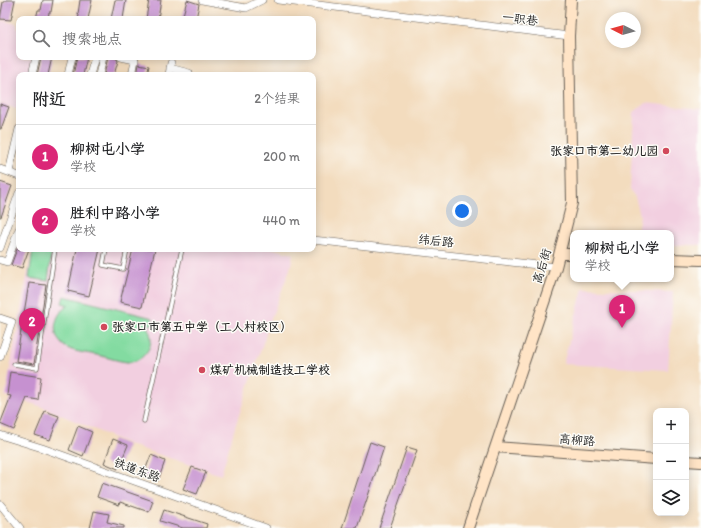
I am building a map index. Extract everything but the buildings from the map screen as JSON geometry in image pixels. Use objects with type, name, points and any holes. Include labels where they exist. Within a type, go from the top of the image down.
[{"type":"street","points":[[202,0],[246,8],[262,0]]},
{"type":"street","name":"一职巷","points":[[278,0],[569,36]]},
{"type":"street","name":"高后街","points":[[468,528],[556,267],[572,203],[569,36],[571,0]]},
{"type":"street","points":[[33,72],[35,60]]},
{"type":"street","points":[[69,72],[71,60]]},
{"type":"street","points":[[91,72],[94,60]]},
{"type":"street","points":[[100,72],[102,60]]},
{"type":"street","points":[[133,72],[135,60]]},
{"type":"street","points":[[170,68],[189,72]]},
{"type":"street","points":[[9,172],[16,142]]},
{"type":"street","points":[[0,169],[16,175]]},
{"type":"street","points":[[0,248],[16,202]]},
{"type":"street","points":[[9,223],[16,225]]},
{"type":"street","points":[[0,260],[8,262],[16,238]]},
{"type":"street","name":"纬后路","points":[[316,240],[556,267]]},
{"type":"street","points":[[560,254],[570,254]]},
{"type":"street","points":[[674,259],[701,260]]},
{"type":"street","points":[[0,318],[12,322],[0,357]]},
{"type":"street","name":"铁道东路","points":[[0,435],[42,448],[266,528]]},
{"type":"street","name":"高柳路","points":[[496,447],[653,459]]},
{"type":"street","points":[[689,461],[701,462]]},
{"type":"street","points":[[0,504],[20,528]]},
{"type":"lane","points":[[14,364],[37,368],[55,252]]},
{"type":"lane","points":[[105,252],[103,264],[123,269],[126,252]]},
{"type":"lane","points":[[144,421],[181,252]]},
{"type":"shaded area","points":[[0,20],[16,24],[16,60],[33,60],[30,72],[16,72],[16,109],[0,103]]},
{"type":"shaded area","name":"张家口市第二幼儿园","points":[[646,103],[701,109],[701,245],[674,245],[674,230],[638,230],[640,215],[635,197],[630,190],[634,112]]},
{"type":"shaded area","points":[[31,252],[285,252],[293,254],[290,269],[273,313],[235,427],[221,475],[133,446],[40,406],[5,396]]},
{"type":"shaded area","points":[[583,288],[673,292],[668,370],[563,364]]},
{"type":"green space","points":[[33,252],[52,252],[48,281],[29,278]]},
{"type":"green space","points":[[64,296],[153,318],[152,325],[146,324],[151,339],[147,352],[136,361],[127,362],[75,351],[64,346],[55,330],[60,313],[69,305],[62,303]]},
{"type":"place","name":"张家口市第二幼儿园","points":[[666,151]]},
{"type":"place","name":"张家口市第五中学（工人村校区）","points":[[104,327]]},
{"type":"place","name":"柳树屯小学","points":[[622,328]]},
{"type":"place","name":"胜利中路小学","points":[[32,341]]},
{"type":"place","name":"煤矿机械制造技工学校","points":[[202,370]]}]
